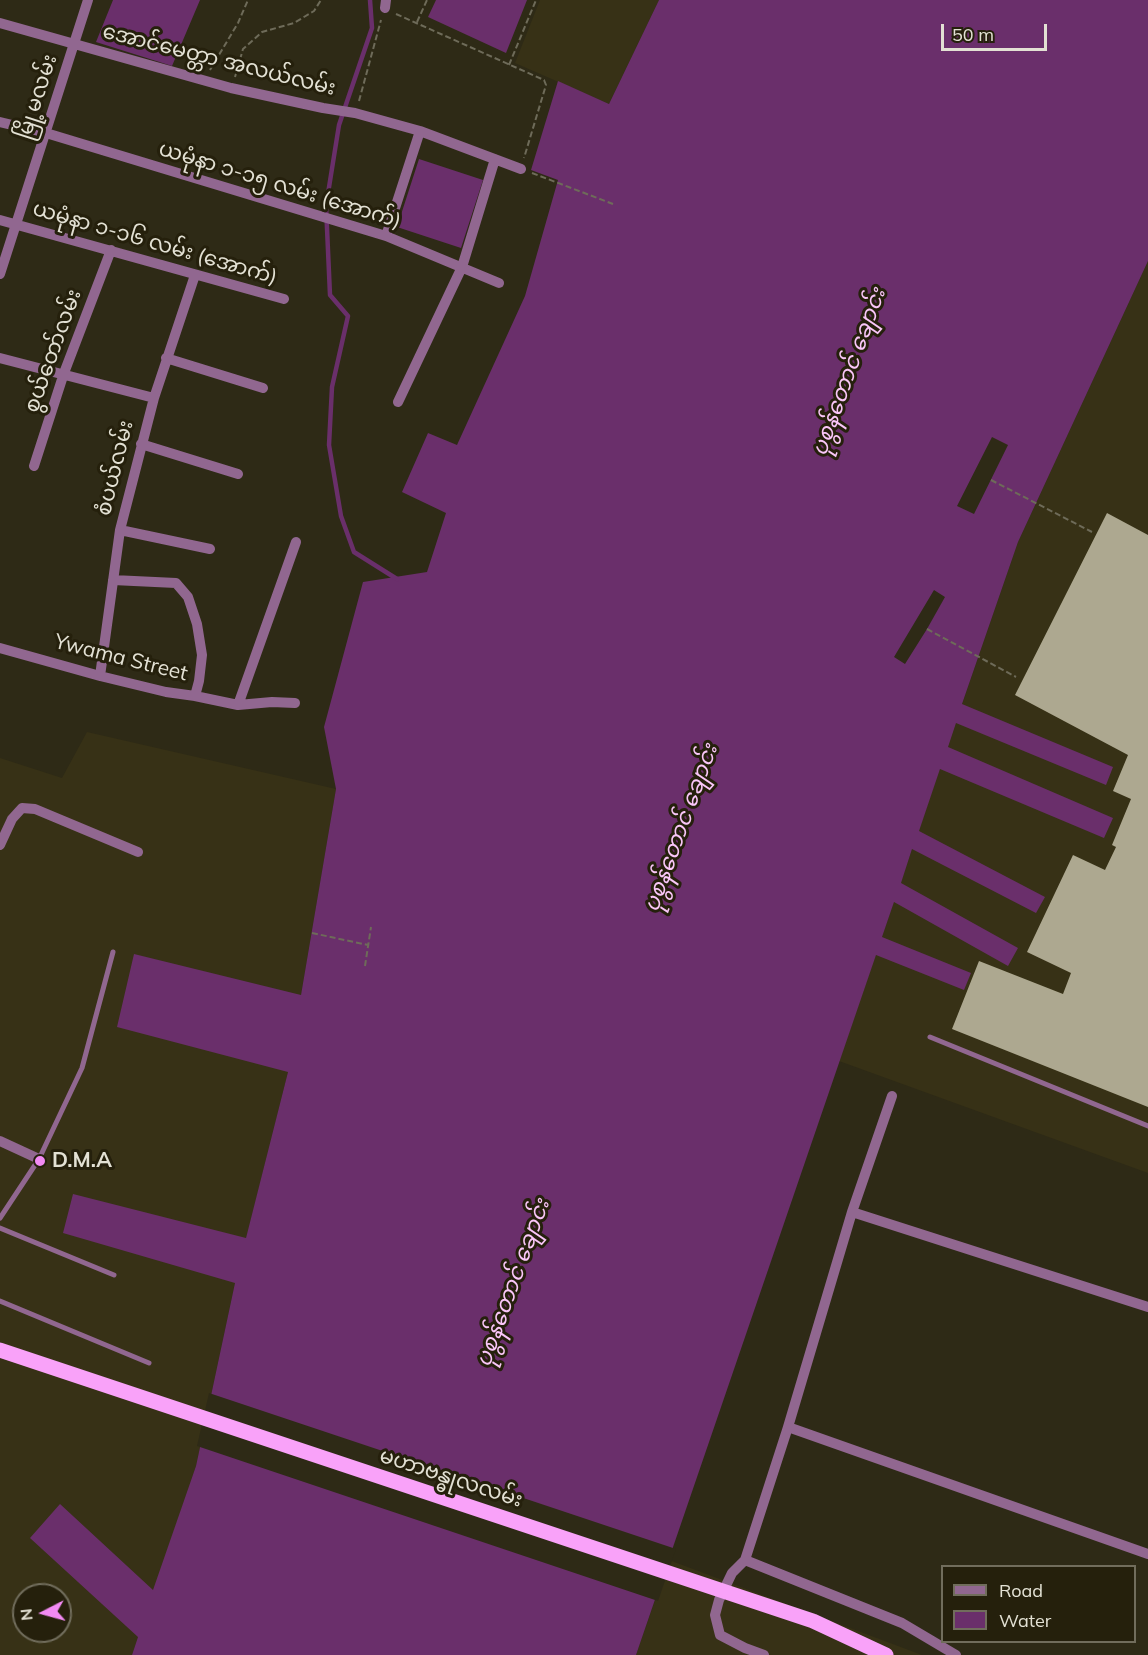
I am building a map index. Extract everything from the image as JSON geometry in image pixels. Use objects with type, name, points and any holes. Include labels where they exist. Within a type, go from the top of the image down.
[{"type":"main road","name":"မဟာဗန္ဓုလလမ်း","points":[[0,1350],[813,1621],[886,1655]]},
{"type":"street","name":"မြို့မလမ်း","points":[[0,274],[88,0]]},
{"type":"street","name":"အောင်မေတ္တာ အလယ်လမ်း","points":[[0,23],[231,88],[356,113],[420,130],[521,169]]},
{"type":"street","name":"ယမုံနာ ၁-၁၅ လမ်း (အောက်)","points":[[0,122],[386,236],[499,283]]},
{"type":"street","points":[[386,236],[420,130]]},
{"type":"street","points":[[398,402],[462,267],[495,159]]},
{"type":"street","name":"ယမုံနာ ၁-၁၆ လမ်း (အောက်)","points":[[0,220],[284,299]]},
{"type":"street","name":"စွယ်တော်လမ်း","points":[[34,466],[64,373],[111,250]]},
{"type":"street","name":"စံပယ်လမ်း","points":[[100,676],[120,530],[154,398],[195,275]]},
{"type":"street","points":[[0,358],[154,398]]},
{"type":"street","points":[[166,358],[263,388]]},
{"type":"street","points":[[141,444],[238,474]]},
{"type":"street","points":[[120,530],[210,549]]},
{"type":"street","points":[[238,705],[296,542]]},
{"type":"street","name":"Ywama Street","points":[[0,648],[100,676],[166,692],[195,696],[202,655],[197,624],[188,597],[176,583],[113,580]]},
{"type":"street","points":[[195,696],[238,705],[272,702],[295,703]]},
{"type":"street","points":[[0,845],[12,819],[22,808],[35,809],[138,852]]},
{"type":"street","points":[[764,1655],[720,1635],[715,1615],[719,1600],[732,1573],[745,1560],[788,1427],[852,1212],[892,1096]]},
{"type":"street","points":[[0,1141],[39,1159]]},
{"type":"street","points":[[852,1212],[1148,1307]]},
{"type":"street","points":[[788,1427],[1148,1554]]},
{"type":"street","points":[[745,1560],[902,1623],[956,1655]]},
{"type":"lane","points":[[0,1218],[39,1159],[82,1068],[113,952]]},
{"type":"lane","points":[[930,1037],[1148,1126]]},
{"type":"lane","points":[[0,1228],[114,1275]]},
{"type":"lane","points":[[0,1301],[149,1363]]},
{"type":"path","points":[[204,80],[238,23],[248,0]]},
{"type":"path","points":[[231,88],[243,49],[262,32],[294,23],[314,11],[321,0]]},
{"type":"path","points":[[416,23],[427,0]]},
{"type":"path","points":[[509,65],[536,0]]},
{"type":"path","points":[[356,113],[385,4],[416,23],[546,82],[521,169],[613,204]]},
{"type":"path","points":[[991,480],[1092,532]]},
{"type":"path","points":[[927,629],[1016,677]]},
{"type":"path","points":[[364,966],[371,927]]},
{"type":"path","points":[[312,933],[368,945]]},
{"type":"shaded area","points":[[540,0],[659,0],[609,104],[515,63]]},
{"type":"shaded area","points":[[1148,261],[1148,1173],[839,1061],[1018,542]]},
{"type":"shaded area","points":[[87,732],[336,789],[288,1072],[235,1283],[196,1466],[132,1655],[0,1655],[0,758],[62,778]]},
{"type":"shaded area","points":[[669,1560],[922,1655],[636,1655]]},
{"type":"water","points":[[113,0],[200,0],[172,66],[96,42]]},
{"type":"water","points":[[436,0],[527,0],[506,53],[428,17]]},
{"type":"water","name":"ပုစွန်တောင် ချောင်း","points":[[659,0],[1148,0],[1148,261],[1018,542],[962,704],[1113,767],[1106,785],[956,723],[948,747],[1113,818],[1104,838],[940,769],[919,831],[1045,897],[1036,913],[912,849],[901,883],[1018,948],[1008,966],[894,902],[882,937],[971,973],[964,990],[876,955],[636,1655],[132,1655],[138,1637],[30,1538],[60,1504],[153,1590],[196,1466],[235,1283],[63,1233],[73,1194],[246,1238],[288,1072],[117,1027],[134,954],[301,995],[336,789],[324,727],[363,582],[427,572],[446,513],[402,492],[428,433],[457,445],[525,296],[558,180],[531,170],[558,81],[609,104]]},
{"type":"water","points":[[419,159],[483,180],[461,248],[397,227]]},
{"type":"pier","points":[[992,437],[1008,445],[974,514],[957,506]]},
{"type":"pier","points":[[934,590],[945,597],[905,664],[894,657]]},
{"type":"pier","points":[[209,1393],[676,1549],[658,1601],[197,1446]]},
{"type":"building","points":[[1107,513],[1148,535],[1148,1107],[952,1029],[979,961],[1063,994],[1071,973],[1027,952],[1073,855],[1105,870],[1116,847],[1112,845],[1131,799],[1113,791],[1128,755],[1015,695]]},
{"type":"waterway","points":[[370,0],[372,28],[339,125],[326,206],[330,295],[348,316],[332,387],[329,445],[341,516],[354,552],[397,579]]},
{"type":"place","name":"D.M.A","points":[[40,1161]]}]
